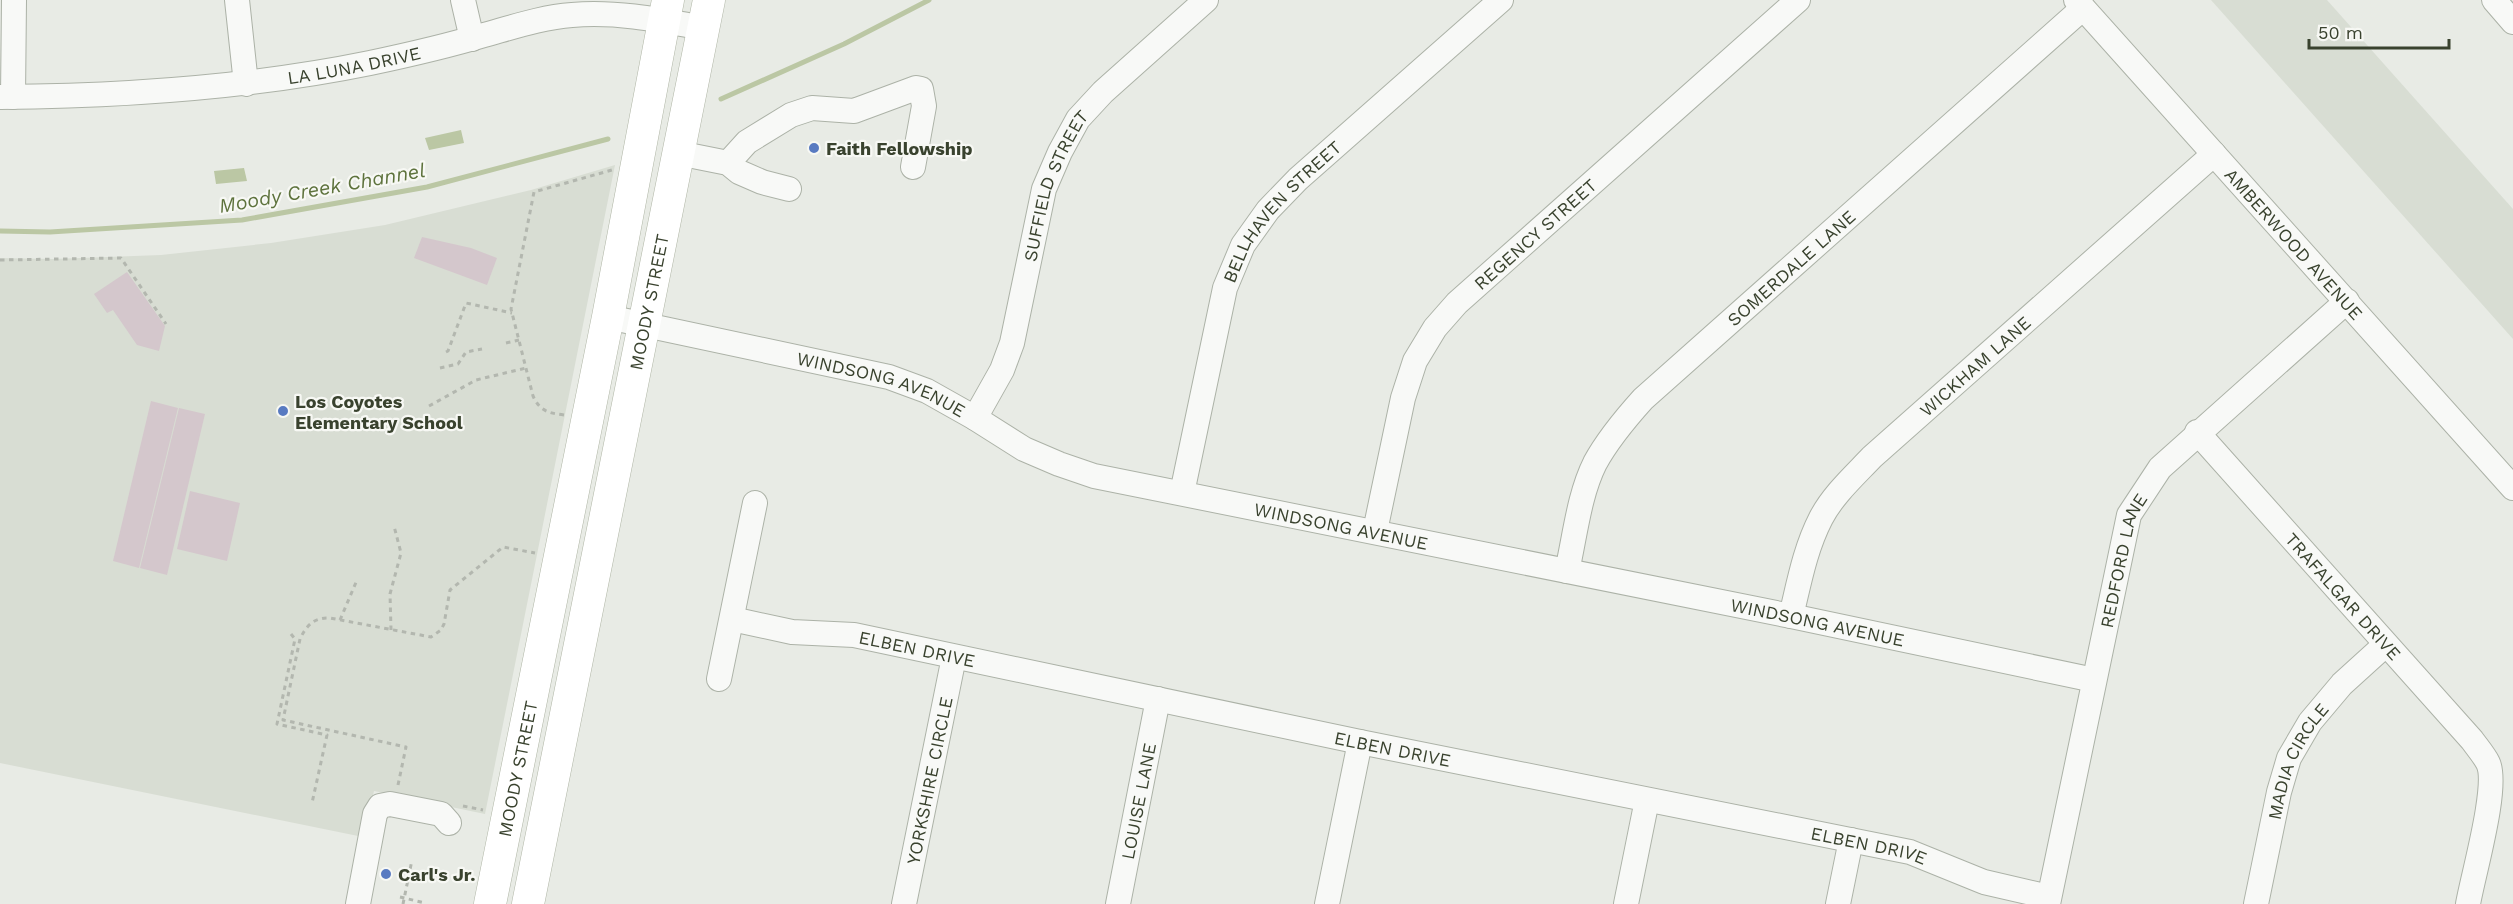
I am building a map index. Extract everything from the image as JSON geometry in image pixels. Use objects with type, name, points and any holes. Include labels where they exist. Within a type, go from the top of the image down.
[{"type":"main road","name":"MOODY STREET","points":[[490,904],[608,317],[666,10]]},
{"type":"main road","name":"MOODY STREET","points":[[528,904],[706,14]]},
{"type":"main road","points":[[552,598],[587,605]]},
{"type":"street","points":[[7,97],[14,0]]},
{"type":"street","points":[[237,0],[246,84]]},
{"type":"street","points":[[463,0],[472,39]]},
{"type":"street","name":"SUFFIELD STREET","points":[[975,418],[1002,369],[1012,343],[1044,189],[1059,152],[1078,119],[1102,92],[1206,0]]},
{"type":"street","name":"BELLHAVEN STREET","points":[[1182,493],[1225,288],[1243,245],[1268,210],[1298,179],[1501,0]]},
{"type":"street","name":"REGENCY STREET","points":[[1375,531],[1403,398],[1415,361],[1434,328],[1456,303],[1798,0]]},
{"type":"street","points":[[2494,0],[2513,22]]},
{"type":"street","name":"AMBERWOOD AVENUE","points":[[2079,4],[2513,488]]},
{"type":"street","name":"SOMERDALE LANE","points":[[1567,571],[1584,494],[1595,463],[1617,428],[1643,399],[2079,4]]},
{"type":"street","name":"LA LUNA DRIVE","points":[[7,97],[166,91],[246,84],[369,63],[472,39],[536,21],[571,15],[666,10],[706,14]]},
{"type":"street","points":[[728,163],[747,142],[791,115],[812,108],[854,111],[916,88],[921,89],[924,106],[914,167]]},
{"type":"street","points":[[678,153],[728,163],[739,172],[762,182],[789,189]]},
{"type":"street","name":"WICKHAM LANE","points":[[1791,616],[1809,545],[1822,516],[1841,489],[1872,458],[2214,154]]},
{"type":"street","name":"REDFORD LANE","points":[[2049,900],[2129,515],[2160,468],[2197,432],[2347,301]]},
{"type":"street","name":"WINDSONG AVENUE","points":[[608,317],[889,378],[927,391],[1024,449],[1094,476],[1375,531],[2094,680]]},
{"type":"street","name":"TRAFALGAR DRIVE","points":[[2197,432],[2472,740],[2489,764],[2492,782],[2468,904]]},
{"type":"street","points":[[719,679],[755,503]]},
{"type":"street","name":"ELBEN DRIVE","points":[[732,619],[792,632],[854,635],[1360,742],[1910,852],[1984,882],[2049,900]]},
{"type":"street","name":"MADIA CIRCLE","points":[[2256,904],[2279,792],[2289,758],[2316,714],[2342,684],[2385,645]]},
{"type":"street","name":"YORKSHIRE CIRCLE","points":[[904,904],[954,657]]},
{"type":"street","name":"LOUISE LANE","points":[[1118,904],[1158,699]]},
{"type":"street","points":[[1327,904],[1360,742]]},
{"type":"street","points":[[1626,904],[1647,800]]},
{"type":"street","points":[[358,904],[375,814],[381,806],[390,804],[451,813]]},
{"type":"street","points":[[1838,904],[1851,840]]},
{"type":"path","points":[[567,416],[548,413],[537,404],[512,313],[534,192],[616,168]]},
{"type":"path","points":[[0,260],[121,258],[166,324]]},
{"type":"path","points":[[446,352],[466,303],[512,313]]},
{"type":"path","points":[[506,343],[519,340]]},
{"type":"path","points":[[440,368],[458,364],[466,352],[482,349]]},
{"type":"path","points":[[429,406],[476,380],[526,368]]},
{"type":"path","points":[[391,630],[390,594],[401,553],[394,526]]},
{"type":"path","points":[[396,792],[406,747],[283,720],[300,639],[305,629],[323,617],[431,637],[441,630],[444,624],[450,590],[503,547],[539,554]]},
{"type":"path","points":[[340,620],[357,580]]},
{"type":"path","points":[[291,634],[295,639],[277,724],[327,735],[312,803]]},
{"type":"path","points":[[323,734],[324,729]]},
{"type":"path","points":[[451,813],[488,811]]},
{"type":"path","points":[[404,904],[402,898],[412,860]]},
{"type":"path","points":[[402,898],[425,903]]},
{"type":"shaded area","points":[[2211,0],[2327,0],[2513,209],[2513,339]]},
{"type":"shaded area","points":[[461,130],[464,143],[429,150],[425,138]]},
{"type":"shaded area","name":"Los Coyotes Elementary School","points":[[615,165],[485,814],[374,791],[363,837],[0,763],[0,258],[53,259],[161,255],[271,243],[385,225],[531,190]]},
{"type":"shaded area","points":[[244,168],[247,181],[216,184],[214,171]]},
{"type":"shaded area","points":[[422,237],[471,248],[497,258],[487,285],[414,258]]},
{"type":"shaded area","points":[[127,272],[165,326],[159,351],[137,345],[113,310],[107,313],[94,294]]},
{"type":"shaded area","points":[[151,401],[178,408],[139,568],[113,561]]},
{"type":"shaded area","points":[[179,408],[205,414],[167,575],[140,568]]},
{"type":"shaded area","points":[[190,491],[240,503],[227,561],[177,549]]},
{"type":"waterway","name":"Moody Creek Channel","points":[[721,99],[844,44],[929,0]]},
{"type":"waterway","name":"Moody Creek Channel","points":[[0,231],[50,232],[242,220],[427,187],[608,139]]},
{"type":"place","name":"Faith Fellowship","points":[[814,148]]},
{"type":"place","name":"Los Coyotes Elementary School","points":[[283,411]]},
{"type":"place","name":"Carl's Jr.","points":[[386,874]]}]
